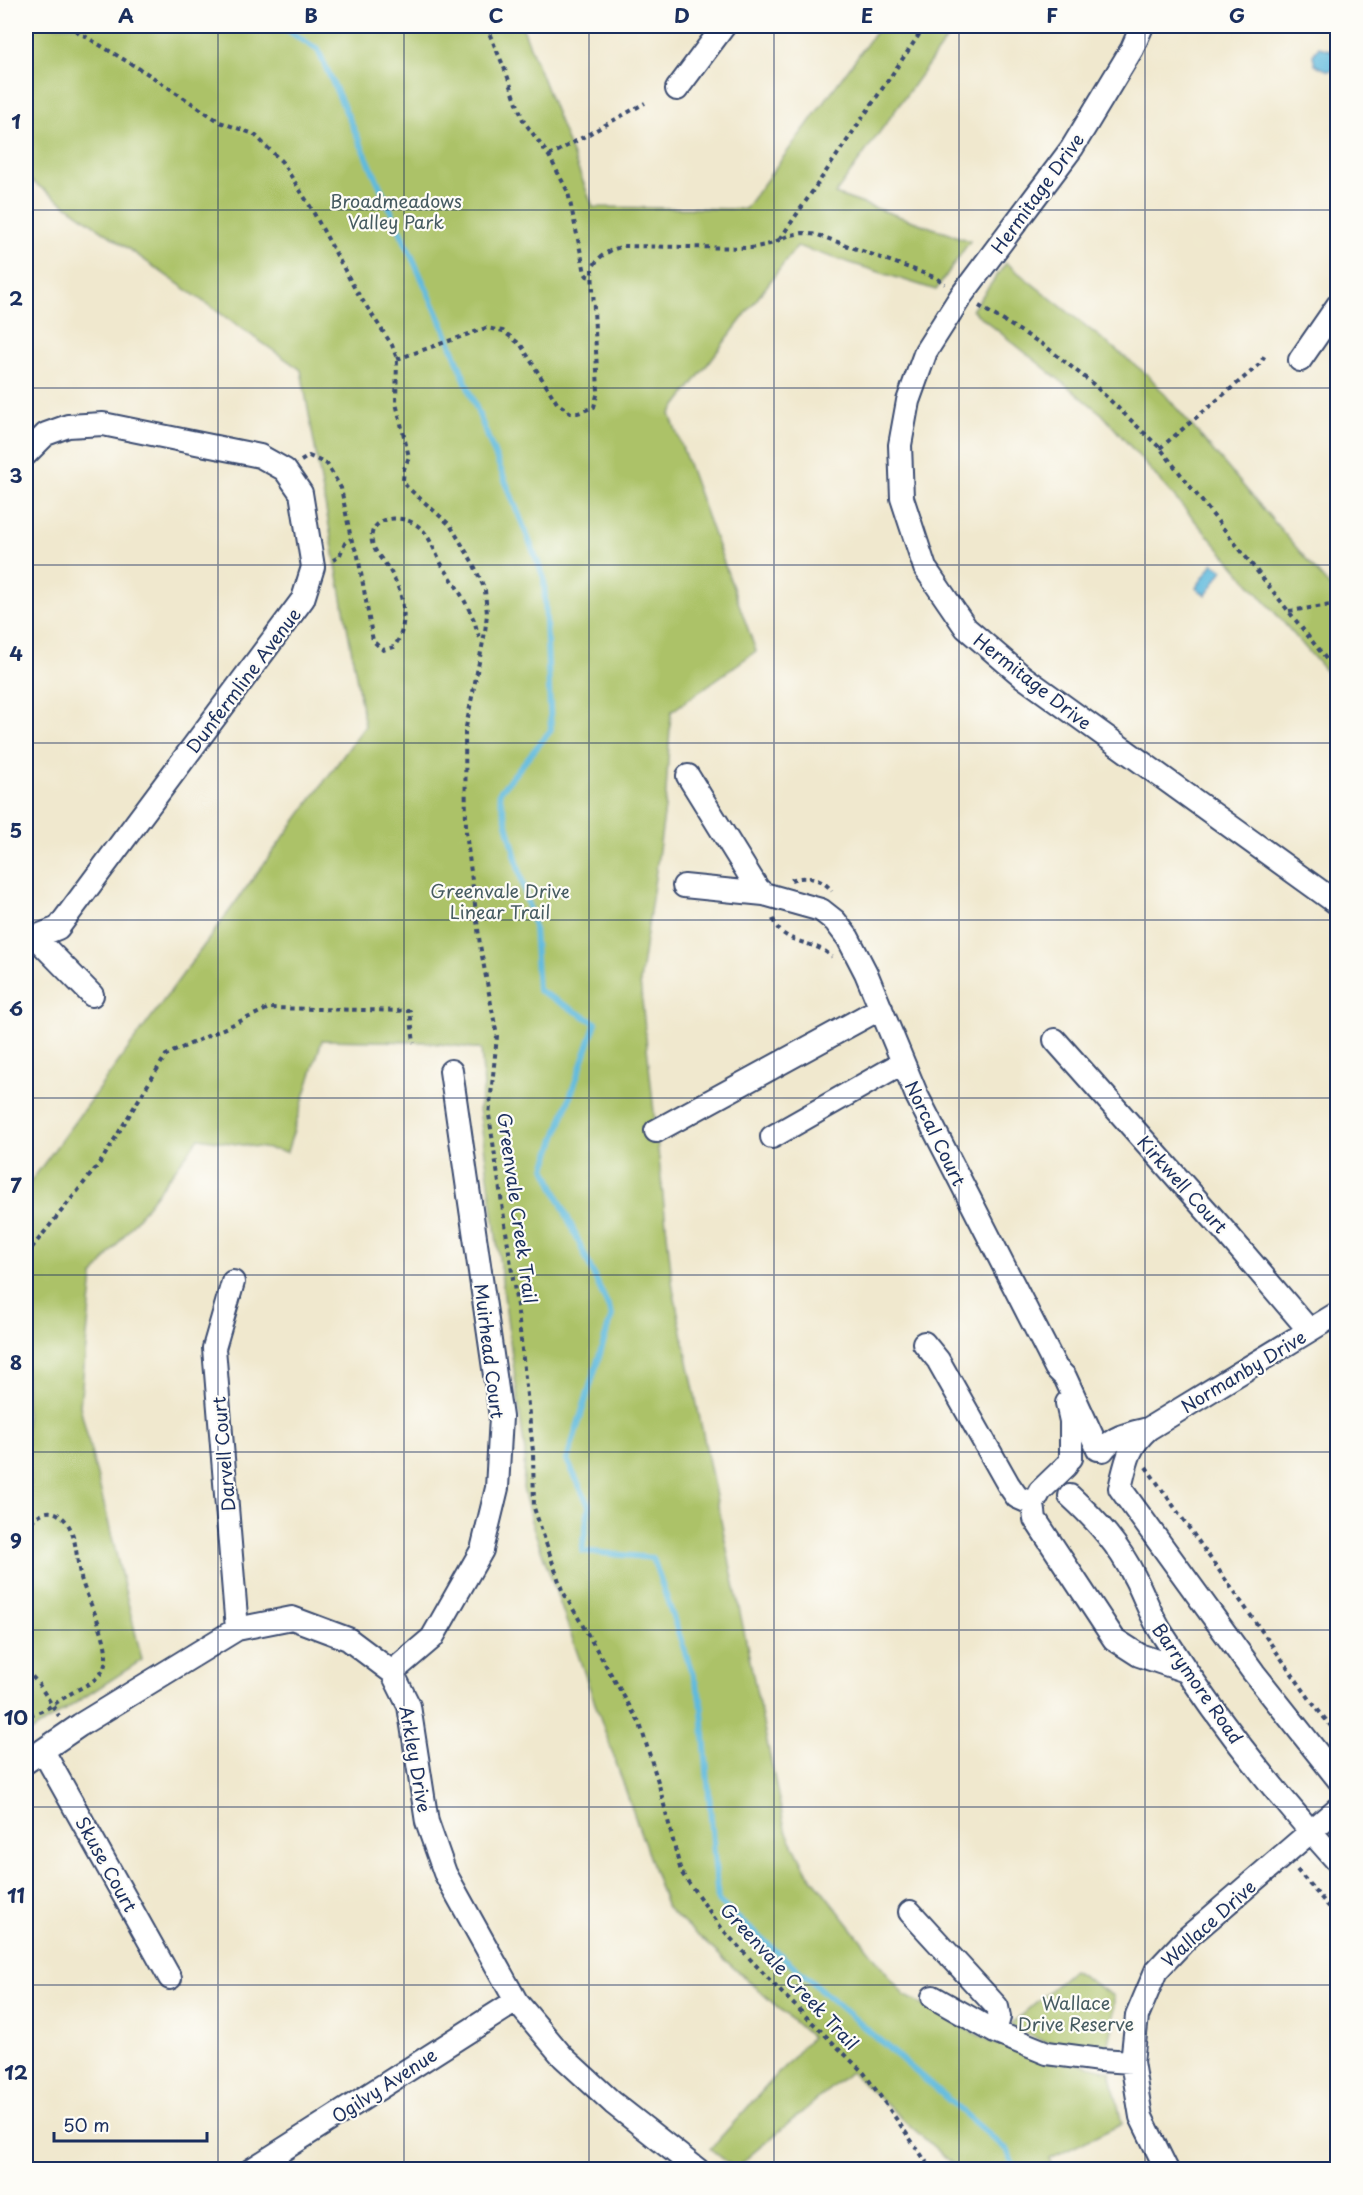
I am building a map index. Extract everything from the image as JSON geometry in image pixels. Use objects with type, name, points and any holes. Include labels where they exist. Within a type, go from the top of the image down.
[{"type":"street","points":[[678,89],[724,26]]},
{"type":"street","name":"Hermitage Drive","points":[[1142,26],[1132,49],[1072,148],[961,296],[926,351],[908,401],[900,445],[902,498],[925,568],[966,628],[1022,676],[1338,904]]},
{"type":"street","points":[[1300,360],[1338,305]]},
{"type":"street","name":"Dunfermline Avenue","points":[[26,454],[46,434],[68,426],[103,424],[260,456],[285,470],[301,493],[313,567],[303,599],[58,928],[30,936]]},
{"type":"street","points":[[688,776],[758,889],[769,896]]},
{"type":"street","name":"Norcal Court","points":[[684,886],[769,896],[821,910],[835,921],[848,938],[881,1008],[902,1063],[941,1144],[1056,1368],[1071,1421],[1063,1467]]},
{"type":"street","points":[[30,936],[92,995]]},
{"type":"street","points":[[656,1131],[881,1008]]},
{"type":"street","name":"Kirkwell Court","points":[[1055,1040],[1228,1234],[1310,1330]]},
{"type":"street","points":[[771,1137],[902,1063]]},
{"type":"street","name":"Muirhead Court","points":[[392,1672],[432,1638],[482,1550],[497,1488],[501,1417],[451,1071]]},
{"type":"street","name":"Darvell Court","points":[[234,1282],[214,1348],[237,1629]]},
{"type":"street","name":"Normanby Drive","points":[[1101,1449],[1108,1442],[1119,1437],[1148,1429],[1338,1313]]},
{"type":"street","points":[[931,1352],[1008,1484],[1017,1497],[1033,1504]]},
{"type":"street","name":"Norcal Court","points":[[1056,1368],[1065,1377],[1087,1428],[1101,1449]]},
{"type":"street","name":"Normanby Drive","points":[[1120,1486],[1132,1447],[1148,1429]]},
{"type":"street","points":[[1063,1467],[1064,1482],[1070,1496],[1085,1505],[1102,1505],[1109,1501],[1120,1486],[1121,1473],[1112,1455],[1101,1449],[1088,1448],[1079,1451],[1063,1467],[1040,1491],[1033,1504],[1035,1519],[1114,1639],[1139,1655],[1186,1671]]},
{"type":"street","points":[[1120,1486],[1254,1673],[1338,1779]]},
{"type":"street","name":"Barrymore Road","points":[[1070,1496],[1100,1523],[1114,1544],[1136,1579],[1150,1615],[1186,1671],[1310,1832],[1338,1862]]},
{"type":"street","name":"Arkley Drive","points":[[34,1756],[80,1725],[237,1629],[292,1618],[348,1639],[392,1672],[409,1706],[428,1822],[445,1873],[516,2001],[563,2057],[613,2103],[698,2169]]},
{"type":"street","name":"Skuse Court","points":[[34,1756],[170,1978]]},
{"type":"street","name":"Wallace Drive","points":[[1167,2169],[1141,2117],[1132,2061],[1137,2016],[1156,1971],[1187,1938],[1338,1808]]},
{"type":"street","points":[[910,1912],[997,2007],[999,2017],[995,2032]]},
{"type":"street","points":[[933,1997],[995,2032],[1047,2052],[1100,2060],[1132,2061]]},
{"type":"street","name":"Ogilvy Avenue","points":[[263,2167],[516,2001]]},
{"type":"path","name":"Greenvale Creek Trail","points":[[68,26],[148,74],[220,122],[254,134],[282,162],[310,206],[356,289],[392,345],[397,359],[396,403],[409,457],[404,469],[403,480],[406,486],[450,525],[485,590],[487,614],[465,732],[466,832],[480,945],[497,1036],[489,1115],[520,1325],[533,1451],[534,1508],[562,1590],[640,1724],[659,1785],[681,1872],[723,1930],[781,1992],[864,2073],[932,2169]]},
{"type":"path","points":[[486,26],[507,72],[523,120],[549,156],[568,192],[585,273],[591,277]]},
{"type":"path","points":[[779,239],[925,26]]},
{"type":"path","points":[[549,156],[645,103]]},
{"type":"path","points":[[397,359],[486,328],[510,334],[521,345],[557,403],[571,413],[585,411],[594,406],[598,391],[591,277],[598,259],[611,250],[624,246],[751,248],[761,247],[779,239],[803,233],[818,236],[937,278],[961,296],[1045,346],[1093,384],[1160,448],[1338,674]]},
{"type":"path","points":[[1160,448],[1259,365],[1264,355]]},
{"type":"path","points":[[285,470],[309,456],[327,464],[341,488],[351,539],[358,556],[373,641],[378,647],[383,650],[394,647],[402,633],[404,612],[400,593],[372,539],[377,523],[384,519],[395,518],[406,520],[424,532],[442,564],[457,584],[475,622],[478,637],[483,641]]},
{"type":"path","points":[[329,560],[339,557],[345,543],[351,539]]},
{"type":"path","points":[[1289,611],[1338,603]]},
{"type":"path","points":[[769,896],[775,924],[782,932],[790,939],[818,946],[830,954],[834,960]]},
{"type":"path","points":[[26,1255],[100,1163],[166,1055],[269,1008],[410,1011],[414,1043]]},
{"type":"path","points":[[1132,1447],[1314,1705],[1338,1735]]},
{"type":"path","points":[[26,1529],[35,1517],[50,1512],[59,1515],[71,1528],[81,1579],[101,1631],[105,1648],[105,1662],[100,1674],[52,1705],[37,1713],[26,1715]]},
{"type":"path","points":[[26,1670],[52,1705]]},
{"type":"path","points":[[1296,1870],[1338,1917]]},
{"type":"green space","points":[[26,26],[522,26],[593,207],[745,209],[880,26],[956,26],[835,194],[970,241],[936,290],[797,246],[670,414],[756,651],[671,712],[665,808],[640,982],[673,1289],[785,1829],[807,1871],[904,1995],[993,2043],[1110,2071],[1122,2124],[1049,2159],[1053,2169],[956,2169],[850,2072],[735,2168],[710,2149],[811,2037],[667,1908],[531,1521],[523,1488],[525,1453],[479,1108],[484,1087],[481,1049],[423,1042],[322,1040],[287,1152],[199,1138],[93,1276],[80,1406],[142,1660],[26,1735],[26,1188],[365,726],[301,370],[26,177]]},
{"type":"green space","points":[[1006,263],[1149,376],[1337,595],[1337,684],[1102,414],[972,310]]},
{"type":"green space","name":"Wallace Drive Reserve","points":[[1073,1970],[1114,1996],[1113,2025],[1108,2047],[1083,2048],[1057,2045],[1010,2025]]},
{"type":"water","points":[[1319,47],[1330,50],[1337,56],[1337,67],[1329,71],[1315,65],[1313,55]]},
{"type":"water","points":[[1213,563],[1223,570],[1206,595],[1196,588]]},
{"type":"waterway","points":[[281,26],[318,50],[446,332],[544,578],[551,730],[499,793],[534,927],[538,990],[596,1023],[545,1168],[612,1315],[567,1460],[589,1506],[582,1551],[653,1558],[701,1699],[718,1901],[1008,2151],[1014,2170]]},
{"type":"park label","name":"Broadmeadows Valley Park","points":[[396,210]]},
{"type":"park label","name":"Greenvale Drive Linear Trail","points":[[500,900]]}]
